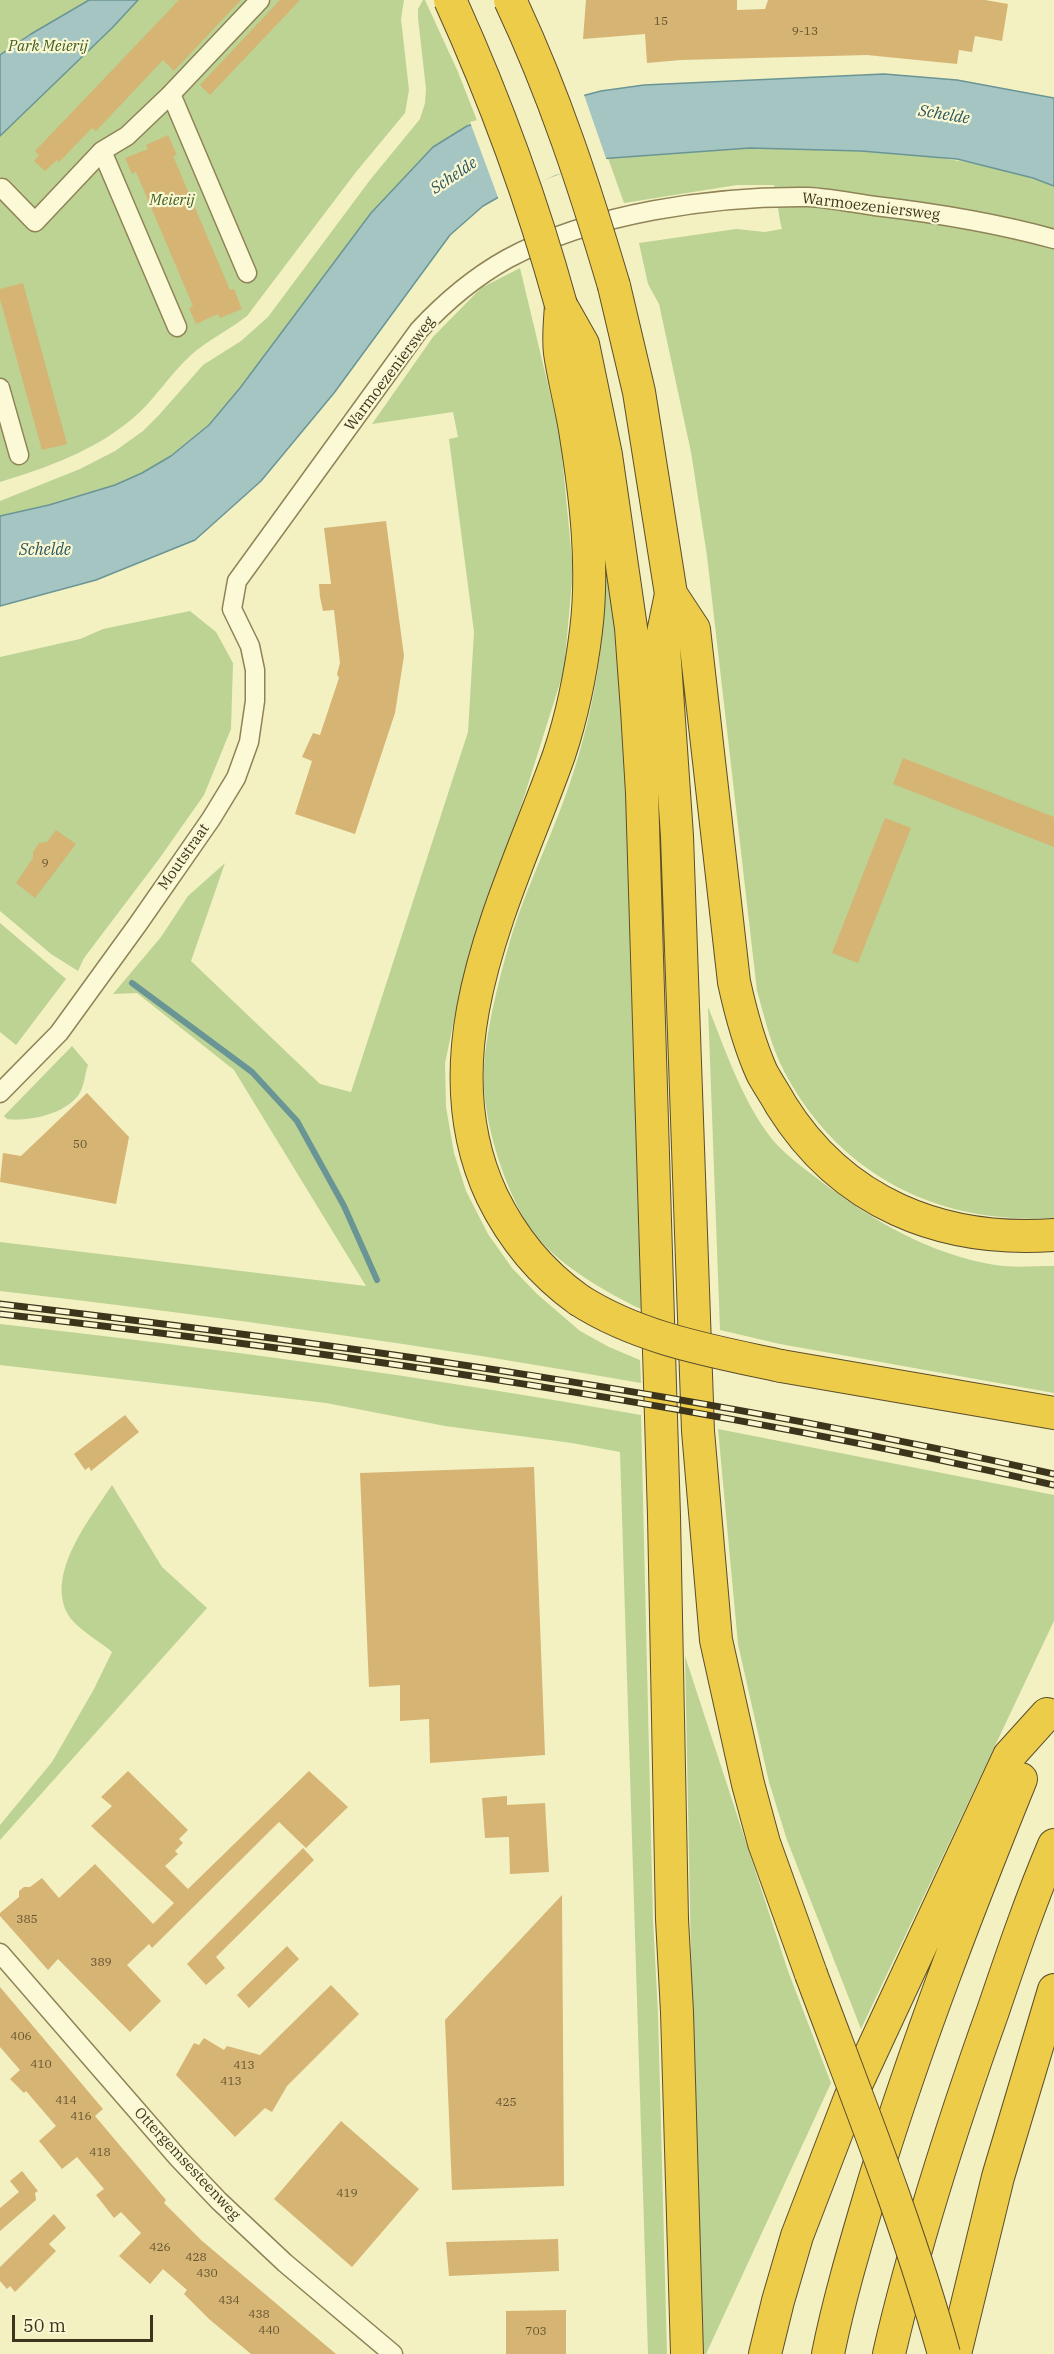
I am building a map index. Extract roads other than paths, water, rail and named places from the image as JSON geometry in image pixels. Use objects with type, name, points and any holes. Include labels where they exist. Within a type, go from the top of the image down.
[{"type":"highway","points":[[450,0],[493,100],[530,200],[561,304],[583,344],[606,455],[631,628],[637,710],[654,1169],[672,1919],[687,2354]]},
{"type":"highway","points":[[510,0],[558,110],[614,286],[639,392],[671,594],[663,633],[677,836],[698,1431],[716,1640],[750,1794],[764,1843],[894,2196],[929,2298],[944,2354]]},
{"type":"highway","points":[[561,304],[560,351],[576,438],[586,531],[589,579],[587,629],[581,665],[560,752],[485,952],[469,1033],[466,1072],[472,1138],[479,1164],[498,1209],[528,1255],[554,1282],[579,1300],[608,1316],[665,1339],[781,1366],[1054,1413]]},
{"type":"highway","points":[[671,594],[693,629],[734,982],[745,1030],[763,1075],[791,1121],[818,1154],[846,1179],[893,1209],[936,1225],[984,1235],[1028,1237],[1054,1235]]},
{"type":"highway","points":[[765,2354],[797,2236],[850,2098],[1009,1756],[1051,1706]]},
{"type":"highway","points":[[828,2354],[856,2239],[899,2099],[973,1897],[1051,1706]]},
{"type":"highway","points":[[889,2354],[905,2284],[939,2170],[1038,1881],[1054,1845]]},
{"type":"highway","points":[[955,2354],[998,2177],[1054,1990]]},
{"type":"street","points":[[3,183],[35,222],[102,151],[127,136],[171,94],[260,0]]},
{"type":"street","points":[[171,94],[247,273]]},
{"type":"street","points":[[102,151],[177,327]]},
{"type":"street","name":"Warmoezeniersweg","points":[[237,581],[419,330],[443,304],[470,283],[508,259],[553,239],[615,219],[668,208],[733,200],[809,197],[922,212],[1054,239]]},
{"type":"street","points":[[0,388],[19,454]]},
{"type":"street","name":"Moutstraat","points":[[0,1093],[59,1033],[211,819],[236,778],[249,742],[255,701],[255,670],[250,646],[232,609],[237,581]]},
{"type":"street","name":"Ottergemsesteenweg","points":[[0,1953],[179,2159],[219,2201],[285,2263],[393,2354]]},
{"type":"water","points":[[89,0],[138,0],[0,136],[0,55]]},
{"type":"water","name":"Schelde","points":[[884,74],[957,80],[1054,98],[1054,186],[1033,178],[957,159],[861,151],[750,148],[598,159],[504,194],[483,206],[450,235],[334,393],[261,481],[195,540],[96,580],[0,606],[0,516],[49,505],[115,485],[171,456],[209,425],[240,388],[371,213],[433,147],[467,126],[601,91],[644,85]]},
{"type":"waterway","points":[[132,983],[252,1072],[297,1121],[344,1206],[377,1280]]},
{"type":"railway","points":[[0,1304],[265,1337],[529,1375],[792,1420],[1054,1474]]},
{"type":"railway","points":[[0,1314],[265,1346],[529,1385],[793,1431],[1054,1485]]},
{"type":"park label","name":"Park Meierij","points":[[48,47]]},
{"type":"park label","name":"Meierij","points":[[172,201]]}]
